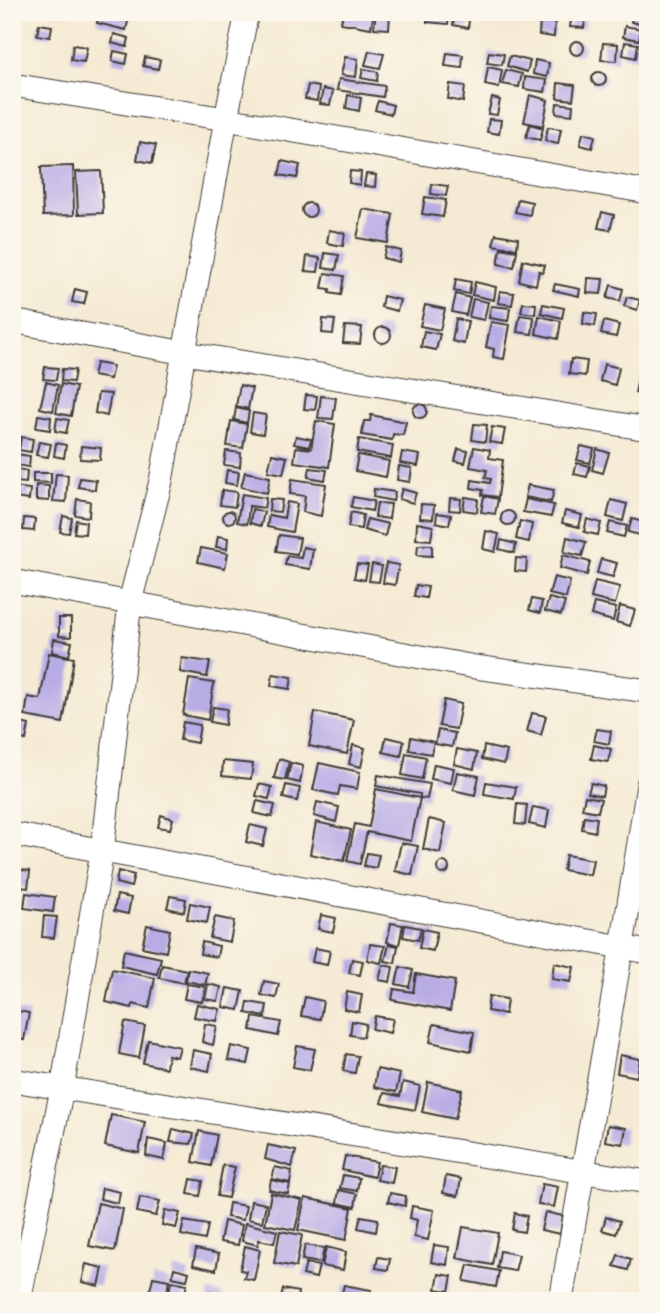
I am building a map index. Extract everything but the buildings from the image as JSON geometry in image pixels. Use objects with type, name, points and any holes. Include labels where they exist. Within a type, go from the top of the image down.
[{"type":"street","points":[[19,1301],[62,1089],[102,852],[130,602],[161,481],[247,12]]},
{"type":"street","points":[[12,85],[648,192]]},
{"type":"street","points":[[12,321],[185,353],[648,429]]},
{"type":"street","points":[[12,581],[475,667],[648,691]]},
{"type":"street","points":[[561,1301],[623,948],[648,785]]},
{"type":"street","points":[[12,834],[648,952]]},
{"type":"street","points":[[12,1080],[648,1182]]}]
